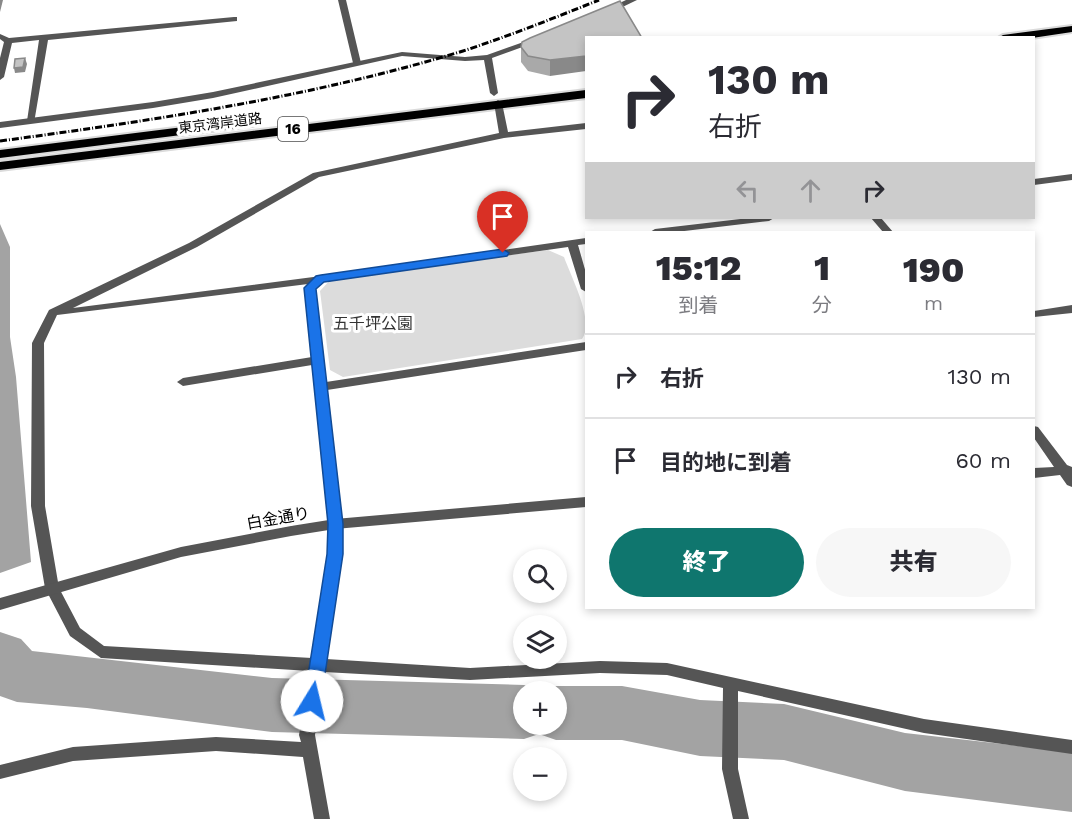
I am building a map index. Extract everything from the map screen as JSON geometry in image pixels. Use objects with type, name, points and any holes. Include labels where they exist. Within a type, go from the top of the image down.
[{"type":"highway","points":[[1018,36],[1072,29]]},
{"type":"highway","points":[[1035,44],[1072,40]]},
{"type":"highway","name":"東京湾岸道路","points":[[0,166],[496,98],[585,83]]},
{"type":"highway","name":"東京湾岸道路","points":[[0,154],[496,98],[585,94]]},
{"type":"street","points":[[342,0],[357,63]]},
{"type":"street","points":[[595,17],[633,0]]},
{"type":"street","points":[[0,77],[4,39],[44,38],[234,19]]},
{"type":"street","points":[[31,121],[44,38]]},
{"type":"street","points":[[0,125],[203,97],[402,54],[465,58],[488,57],[542,38]]},
{"type":"street","points":[[488,57],[504,135]]},
{"type":"street","points":[[585,126],[504,135],[316,176],[193,245],[53,313],[38,343],[38,506],[52,588],[75,632],[101,652],[317,667],[470,674],[600,667],[667,669],[924,726],[1072,747]]},
{"type":"street","points":[[1035,182],[1072,177]]},
{"type":"street","points":[[663,231],[762,219]]},
{"type":"street","points":[[877,219],[887,231]]},
{"type":"street","points":[[53,313],[585,242]]},
{"type":"street","points":[[572,243],[585,286]]},
{"type":"street","points":[[321,279],[310,288],[335,524],[335,554],[317,667],[308,743],[322,819]]},
{"type":"street","points":[[1035,314],[1072,309]]},
{"type":"street","points":[[321,387],[585,346]]},
{"type":"street","points":[[183,382],[318,360]]},
{"type":"street","points":[[1035,431],[1068,470],[1072,482]]},
{"type":"street","points":[[1035,473],[1068,470]]},
{"type":"street","name":"白金通り","points":[[0,604],[181,552],[335,524],[585,502]]},
{"type":"street","points":[[731,684],[730,769],[741,819]]},
{"type":"street","points":[[0,772],[85,754],[216,744],[308,743]]},
{"type":"green space","name":"五千坪公園","points":[[548,250],[564,257],[584,310],[585,331],[582,339],[343,377],[330,370],[320,291],[331,279]]},
{"type":"shaded area","points":[[0,224],[10,247],[10,337],[16,377],[31,562],[0,573]]},
{"type":"building","points":[[620,1],[641,36],[585,36],[585,56],[550,60],[528,56],[521,47],[522,42]]},
{"type":"building","points":[[25,58],[23,67],[14,68],[15,59]]},
{"type":"waterway","points":[[0,657],[17,676],[87,682],[272,705],[513,712]]},
{"type":"waterway","points":[[567,713],[622,713],[700,728],[784,732],[905,762],[1072,782]]},
{"type":"railway","points":[[0,141],[117,125],[349,82],[463,51],[599,0]]},
{"type":"route","points":[[312,701],[335,554],[335,524],[310,288],[321,279],[503,253]]}]
